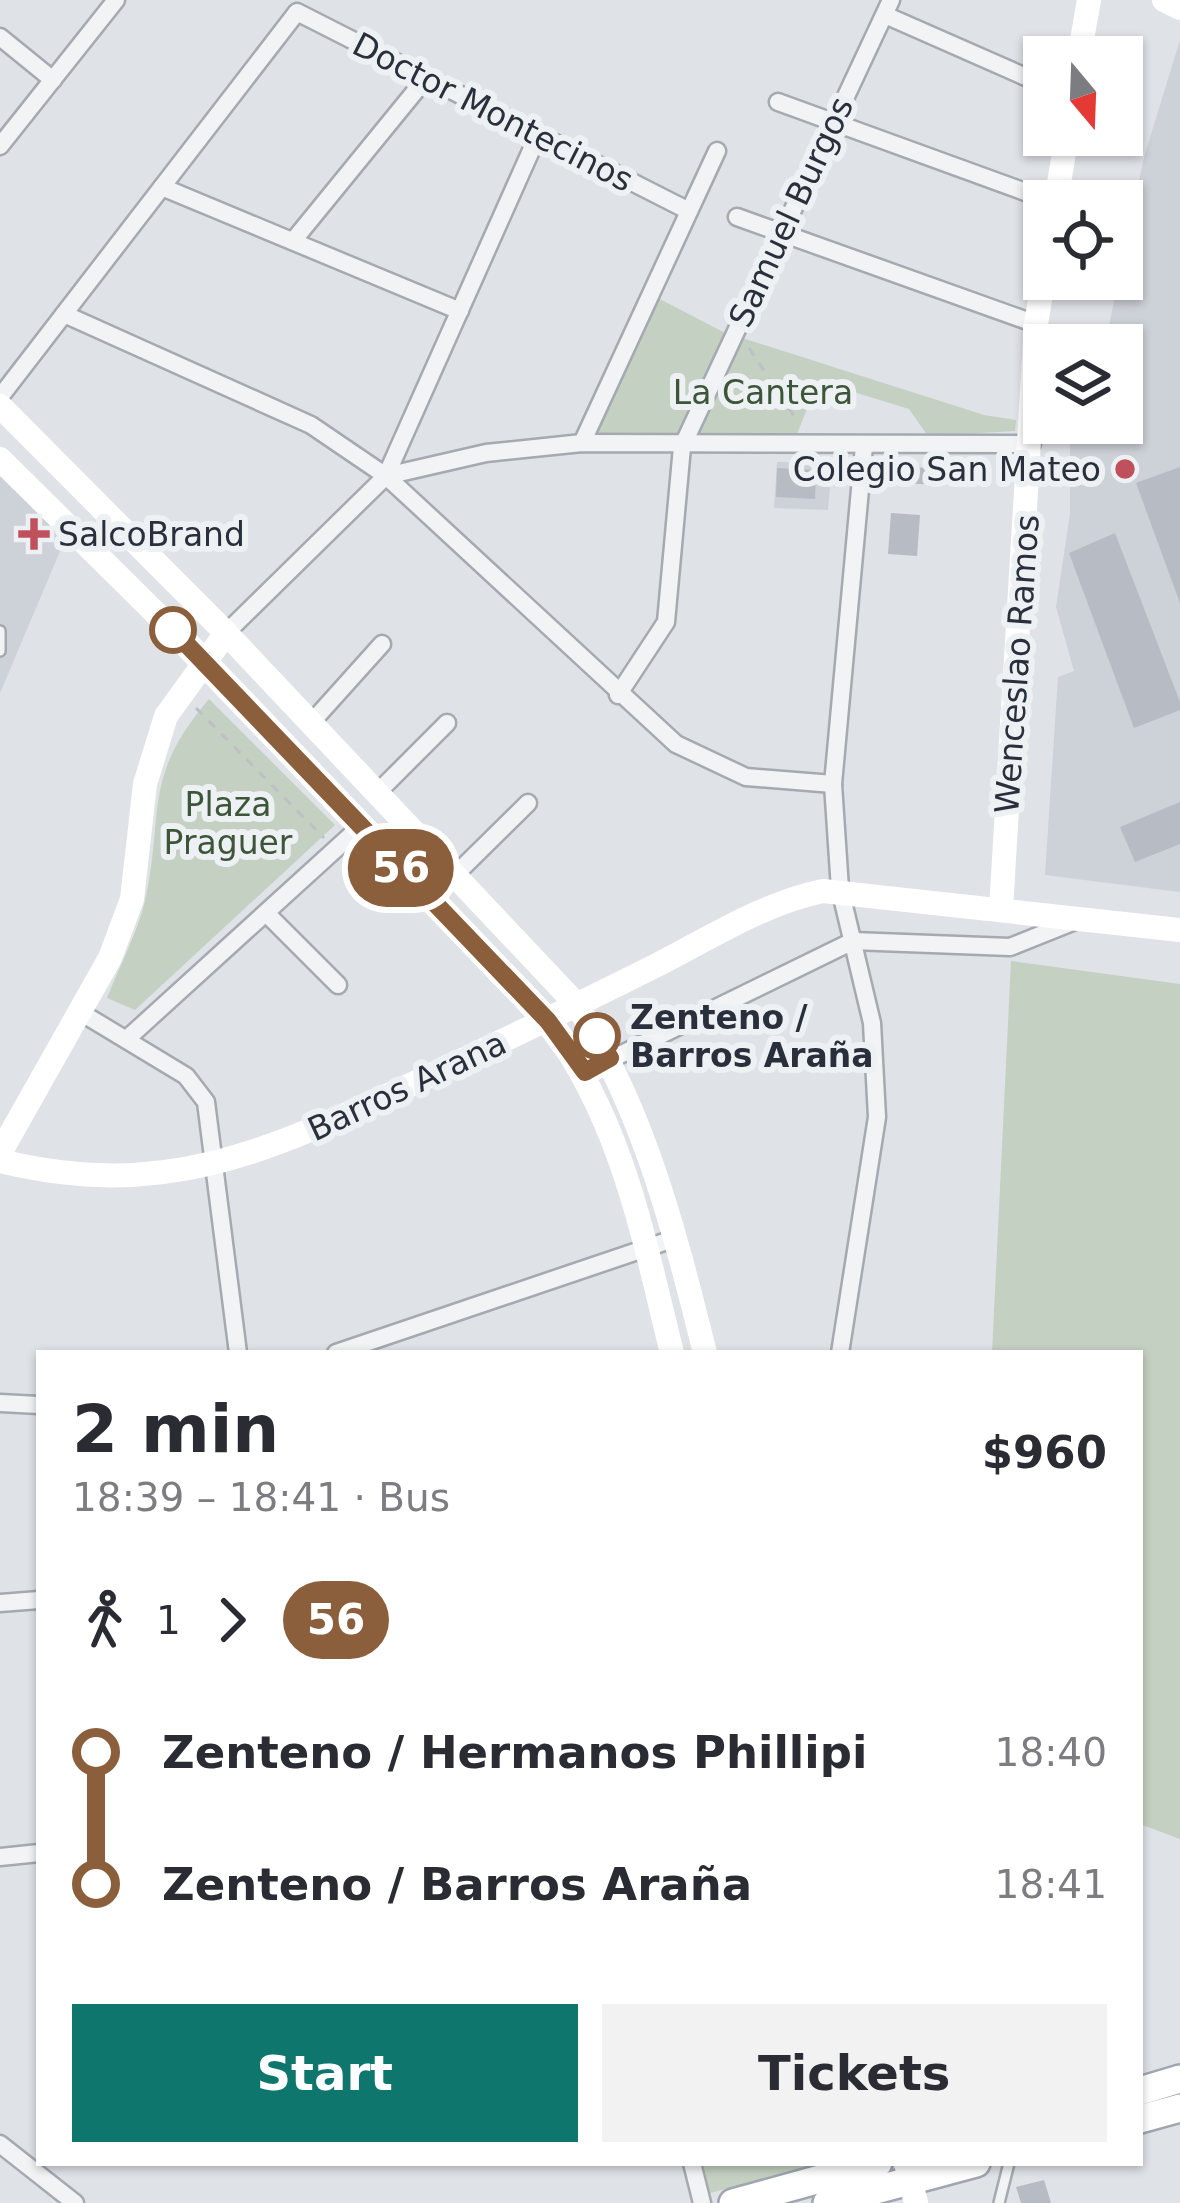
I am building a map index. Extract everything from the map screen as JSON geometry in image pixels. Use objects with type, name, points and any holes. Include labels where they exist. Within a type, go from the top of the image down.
[{"type":"main road","points":[[1143,2089],[1180,2080]]},
{"type":"main road","points":[[1143,2118],[1180,2108]]},
{"type":"main road","points":[[733,2203],[877,2176],[911,2182],[966,2166]]},
{"type":"main road","points":[[827,2203],[877,2176]]},
{"type":"street","points":[[0,146],[116,0]]},
{"type":"street","points":[[1083,36],[1089,0]]},
{"type":"street","points":[[1164,0],[1180,8]]},
{"type":"street","points":[[888,7],[1023,74]]},
{"type":"street","name":"Samuel Burgos","points":[[618,695],[666,622],[682,447],[888,7]]},
{"type":"street","name":"Doctor Montecinos","points":[[162,187],[297,12],[689,212]]},
{"type":"street","points":[[0,37],[52,80]]},
{"type":"street","points":[[293,241],[426,77]]},
{"type":"street","points":[[778,102],[1023,190]]},
{"type":"street","points":[[0,1157],[110,958],[133,898],[145,784],[166,716],[226,633],[386,476],[538,135]]},
{"type":"street","points":[[582,443],[717,151]]},
{"type":"street","points":[[460,311],[162,187],[0,402],[578,1005],[610,1058],[651,1152],[704,1350]]},
{"type":"street","points":[[737,217],[1036,324]]},
{"type":"street","name":"Wenceslao Ramos","points":[[1036,324],[1040,300]]},
{"type":"street","points":[[64,314],[311,425],[386,476],[676,744],[746,776],[833,784]]},
{"type":"street","points":[[386,476],[486,453],[582,443],[682,447],[1032,444]]},
{"type":"street","name":"Wenceslao Ramos","points":[[1001,909],[1032,444]]},
{"type":"street","points":[[840,1350],[877,1117],[872,1024],[840,889],[833,784],[864,446]]},
{"type":"street","points":[[0,459],[204,662],[548,1021],[585,1072],[622,1158],[671,1350]]},
{"type":"street","points":[[49,506],[74,480]]},
{"type":"street","points":[[311,723],[382,644]]},
{"type":"street","points":[[377,793],[447,723]]},
{"type":"street","points":[[455,875],[528,803]]},
{"type":"street","points":[[130,1037],[361,826]]},
{"type":"street","name":"Barros Arana","points":[[0,1157],[114,1177],[216,1166],[278,1147],[548,1021],[770,908],[840,889],[1075,921],[1180,930]]},
{"type":"street","points":[[266,913],[338,985]]},
{"type":"street","name":"Barros Arana","points":[[585,1072],[853,941],[1010,947],[1075,921]]},
{"type":"street","points":[[80,1012],[130,1037],[201,1094],[212,1121],[238,1350]]},
{"type":"street","points":[[345,1350],[676,1238]]},
{"type":"street","points":[[0,1403],[36,1405]]},
{"type":"street","points":[[0,1603],[36,1600]]},
{"type":"street","points":[[0,1858],[36,1853]]},
{"type":"street","points":[[2,2150],[36,2165]]},
{"type":"street","points":[[693,2166],[702,2203]]},
{"type":"street","points":[[40,2167],[75,2203]]},
{"type":"lane","points":[[0,631],[0,651]]},
{"type":"lane","points":[[999,2203],[1008,2166]]},
{"type":"path","points":[[744,341],[798,422]]},
{"type":"path","points":[[181,696],[335,849]]},
{"type":"shaded area","name":"Colegio San Mateo","points":[[1180,40],[1180,892],[1045,875],[1058,677],[1074,671],[1056,607],[1070,514],[1070,444],[1143,444],[1143,324],[1109,324],[1114,300],[1143,300],[1143,180],[1139,180]]},
{"type":"shaded area","points":[[777,462],[832,463],[828,510],[774,508]]},
{"type":"shaded area","points":[[0,472],[66,537],[0,693]]},
{"type":"green space","points":[[656,297],[727,334],[679,442],[598,436],[595,425]]},
{"type":"green space","name":"La Cantera","points":[[739,337],[984,415],[1016,420],[1015,431],[928,436],[909,409],[818,381],[795,439],[702,440],[693,433]]},
{"type":"green space","name":"Plaza Praguer","points":[[209,699],[335,825],[135,1010],[107,998],[145,901],[164,774],[188,727]]},
{"type":"green space","points":[[1011,961],[1180,984],[1180,1839],[1143,1825],[1143,1350],[992,1350]]},
{"type":"green space","points":[[704,2166],[811,2166],[710,2193]]},
{"type":"building","points":[[897,466],[944,469],[943,485],[896,483]]},
{"type":"building","points":[[1180,467],[1180,603],[1136,483]]},
{"type":"building","points":[[777,468],[816,470],[815,499],[776,497]]},
{"type":"building","points":[[891,513],[920,515],[917,556],[888,554]]},
{"type":"building","points":[[1115,533],[1180,702],[1180,710],[1134,728],[1069,553]]},
{"type":"building","points":[[1180,802],[1180,844],[1135,862],[1120,827]]},
{"type":"building","points":[[1044,2180],[1051,2203],[1021,2203],[1016,2187]]},
{"type":"bus line","name":"56","points":[[173,630],[548,1021],[585,1072],[610,1058],[597,1036]]},
{"type":"place","name":"Colegio San Mateo","points":[[1125,469]]},
{"type":"place","name":"SalcoBrand","points":[[34,534]]},
{"type":"place","name":"Zenteno / Barros Araña","points":[[597,1036]]}]
